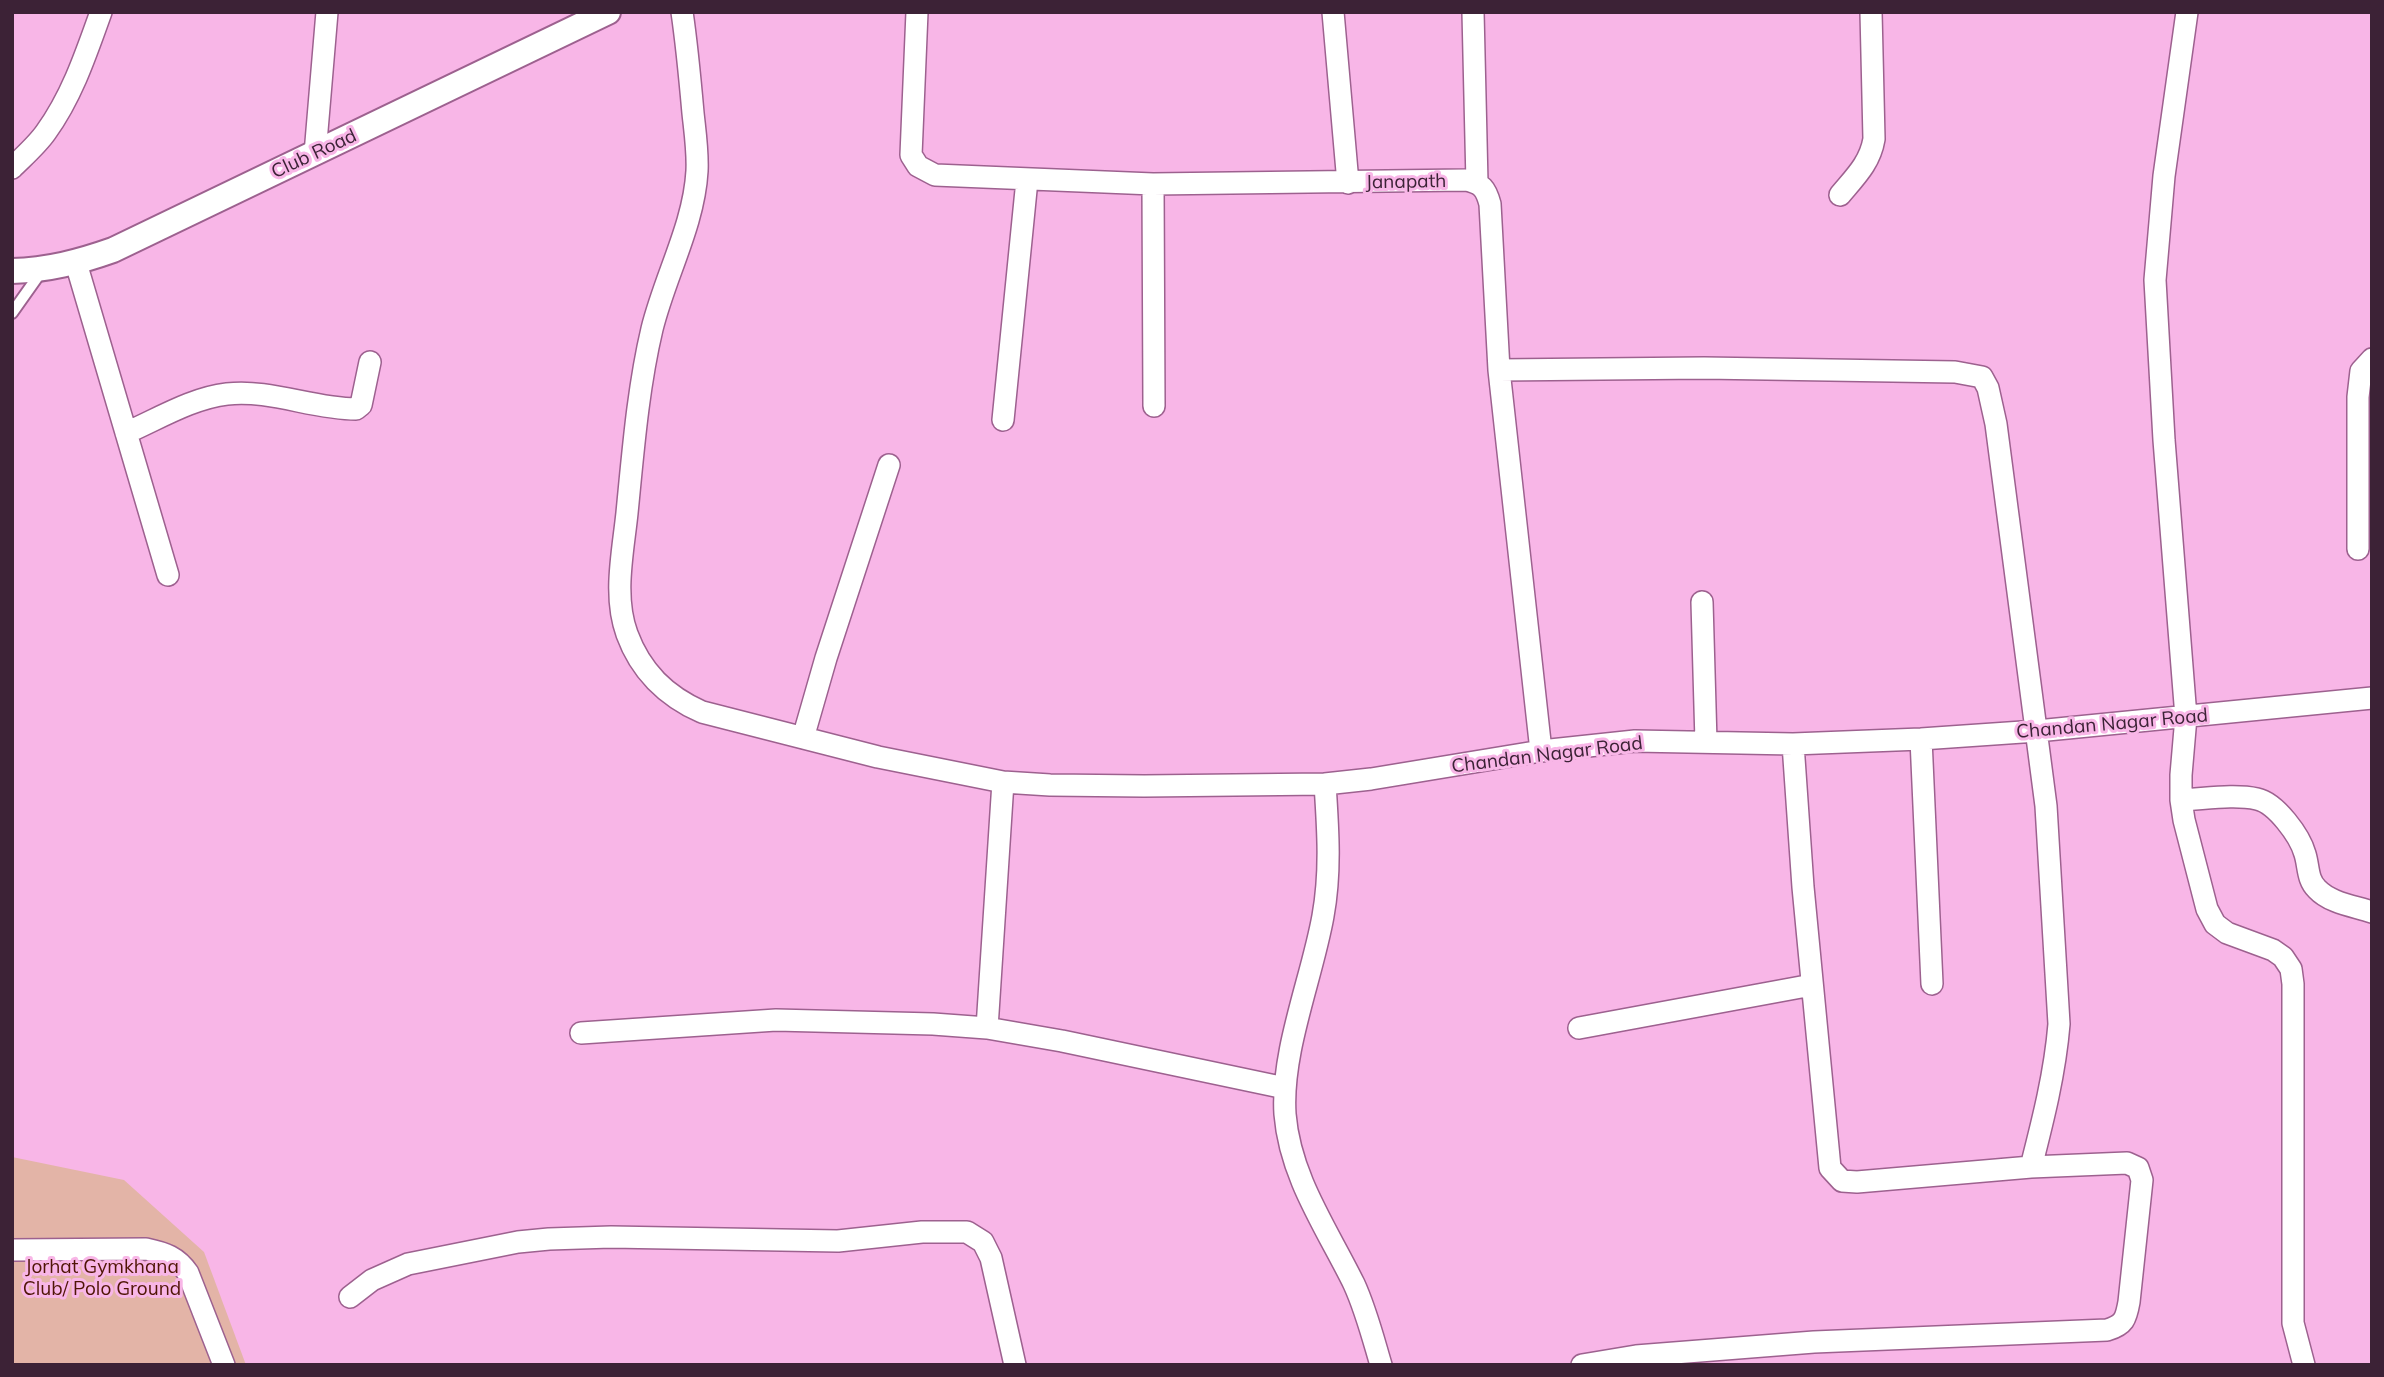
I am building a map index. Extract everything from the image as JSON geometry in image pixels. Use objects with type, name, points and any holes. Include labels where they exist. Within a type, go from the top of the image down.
[{"type":"street","points":[[12,168],[44,135],[58,115],[81,68],[102,12]]},
{"type":"street","points":[[315,154],[327,12]]},
{"type":"street","name":"Club Road","points":[[12,271],[43,270],[76,263],[113,250],[608,12]]},
{"type":"street","name":"Chandan Nagar Road","points":[[682,12],[697,170],[693,198],[674,264],[662,294],[646,360],[631,474],[620,606],[627,635],[640,660],[658,685],[678,701],[702,712],[878,757],[1003,782],[1144,786],[1325,784],[1541,751],[1635,741],[1793,744],[1921,739],[2036,731],[2372,698]]},
{"type":"street","name":"Janapath","points":[[917,12],[911,155],[918,166],[935,175],[1153,184],[1465,180],[1477,183]]},
{"type":"street","points":[[1333,12],[1349,183]]},
{"type":"street","points":[[1473,12],[1477,183],[1486,189],[1490,205],[1499,370],[1541,751]]},
{"type":"street","points":[[1840,195],[1872,154],[1874,139],[1871,12]]},
{"type":"street","points":[[2188,12],[2164,176],[2155,280],[2164,440],[2186,717],[2181,800],[2207,909],[2215,924],[2227,933],[2273,950],[2283,957],[2291,969],[2293,1322],[2304,1365]]},
{"type":"street","points":[[1003,421],[1027,180]]},
{"type":"street","points":[[1153,184],[1154,406]]},
{"type":"street","points":[[76,263],[168,575]]},
{"type":"street","points":[[2358,549],[2358,397],[2361,371],[2372,359]]},
{"type":"street","points":[[126,433],[197,402],[229,394],[252,394],[356,409],[361,405],[370,362]]},
{"type":"street","points":[[1499,370],[1955,372],[1982,377],[1988,388],[1996,424],[2046,806],[2059,1024],[2048,1100],[2031,1167]]},
{"type":"street","points":[[803,738],[889,465]]},
{"type":"street","points":[[1702,602],[1706,742]]},
{"type":"street","points":[[1921,739],[1931,984]]},
{"type":"street","points":[[1582,1365],[1636,1356],[1814,1342],[2107,1330],[2120,1326],[2126,1318],[2142,1180],[2138,1168],[2127,1163],[2031,1167],[1857,1182],[1842,1181],[1830,1168],[1793,744]]},
{"type":"street","points":[[988,1028],[1003,782]]},
{"type":"street","points":[[1325,784],[1328,887],[1285,1088],[1286,1114],[1291,1151],[1316,1213],[1355,1286],[1381,1365]]},
{"type":"street","points":[[2181,800],[2244,797],[2265,801],[2280,814],[2300,841],[2305,851],[2310,880],[2316,888],[2336,901],[2372,912]]},
{"type":"street","points":[[1579,1028],[1812,985]]},
{"type":"street","points":[[581,1033],[776,1020],[988,1028],[1285,1088]]},
{"type":"street","points":[[350,1297],[372,1280],[408,1264],[539,1240],[611,1237],[838,1241],[922,1231],[967,1232],[983,1242],[991,1258],[1015,1365]]},
{"type":"street","points":[[12,1250],[146,1250],[166,1254],[180,1261],[188,1273],[224,1365]]},
{"type":"lane","points":[[12,313],[43,270]]},
{"type":"green space","name":"Jorhat Gymkhana Club/ Polo Ground","points":[[12,1157],[124,1180],[204,1252],[246,1365],[12,1365]]}]
